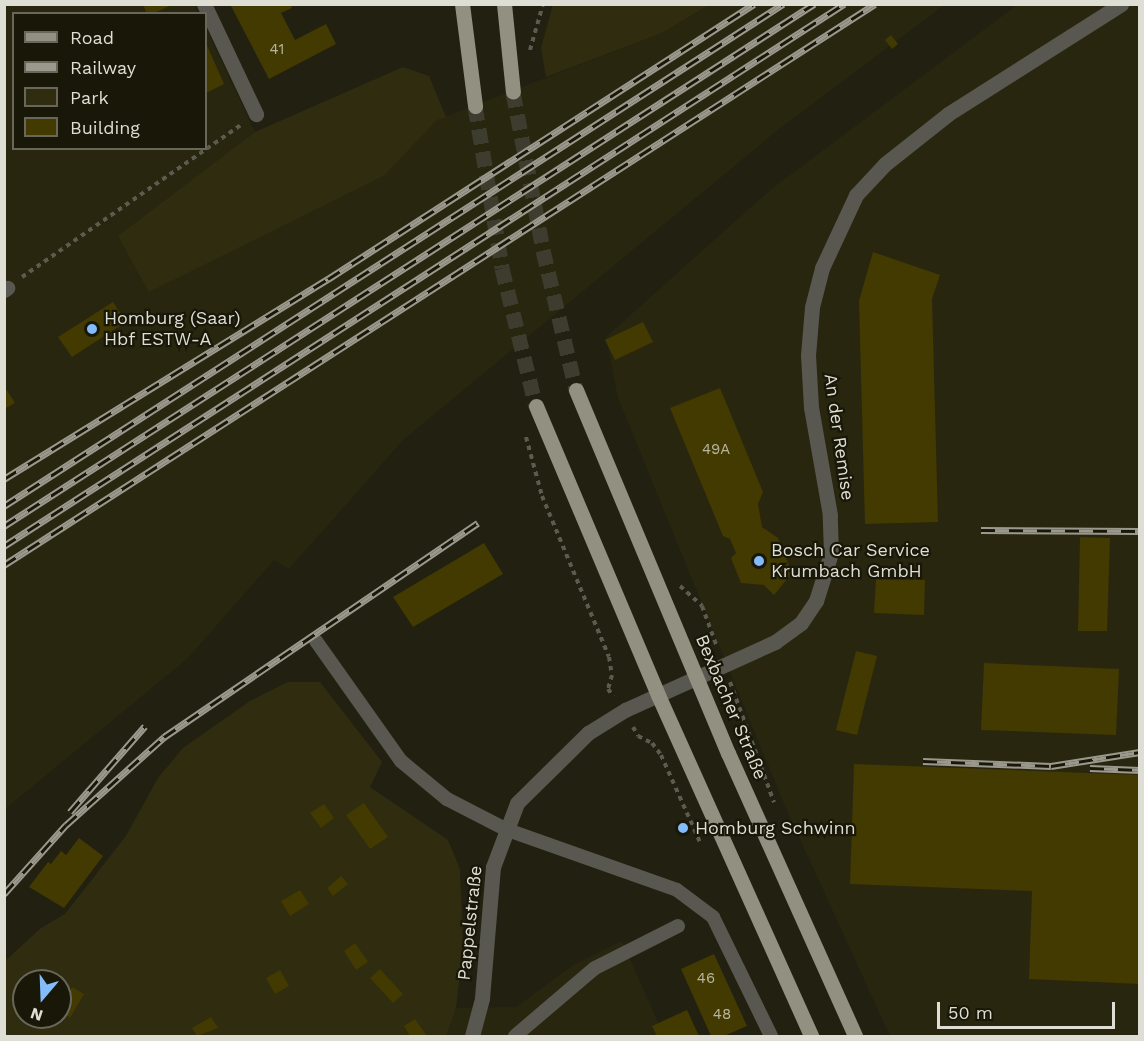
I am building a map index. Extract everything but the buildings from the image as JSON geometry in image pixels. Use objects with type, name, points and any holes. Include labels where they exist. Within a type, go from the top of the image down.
[{"type":"main road","points":[[462,4],[475,106]]},
{"type":"main road","points":[[504,4],[513,92]]},
{"type":"main road","name":"Bexbacher Straße","points":[[576,390],[698,679],[855,1036]]},
{"type":"main road","points":[[536,406],[658,695],[811,1036]]},
{"type":"street","points":[[204,4],[256,114]]},
{"type":"street","name":"An der Remise","points":[[679,686],[725,668],[801,623],[824,581],[831,553],[830,514],[811,407],[808,355],[812,307],[822,268],[856,195],[885,164],[948,114],[1121,4]]},
{"type":"street","name":"Pappelstraße","points":[[472,1036],[482,998],[493,867],[505,829],[517,803],[537,780],[588,733],[625,710],[679,686]]},
{"type":"lane","points":[[316,641],[401,761],[447,800],[505,829],[676,890],[712,917],[771,1036]]},
{"type":"lane","points":[[515,1036],[595,968],[678,926]]},
{"type":"path","points":[[529,55],[543,4]]},
{"type":"path","points":[[207,148],[256,114]]},
{"type":"path","points":[[6,289],[205,150]]},
{"type":"path","points":[[525,434],[542,496],[609,657],[612,675],[608,689],[625,710],[638,736],[652,743],[661,755],[702,847]]},
{"type":"path","points":[[678,584],[702,606],[776,809]]},
{"type":"shaded area","points":[[5,5],[194,5],[198,12],[12,12],[12,150],[207,150],[207,31],[255,132],[119,236],[385,175],[437,120],[662,33],[709,5],[944,5],[779,129],[403,440],[289,569],[274,560],[187,659],[5,809]]},
{"type":"shaded area","points":[[1017,5],[1139,5],[1139,1036],[890,1036],[784,804],[618,398],[606,337],[770,190]]},
{"type":"shaded area","points":[[622,941],[664,1036],[446,1036],[456,1008],[516,1007],[572,966]]},
{"type":"green space","points":[[553,4],[709,5],[662,33],[546,77],[541,48]]},
{"type":"green space","points":[[403,67],[429,76],[446,117],[437,120],[385,175],[149,292],[118,236],[255,132]]},
{"type":"green space","points":[[288,682],[320,682],[382,762],[370,787],[448,840],[460,869],[463,946],[456,1008],[446,1036],[5,1036],[5,961],[41,928],[65,914],[126,836],[158,778],[183,748],[250,701]]},
{"type":"tunnel","points":[[513,92],[543,250],[576,390]]},
{"type":"tunnel","points":[[475,106],[502,268],[536,406]]},
{"type":"railway","points":[[4,479],[328,279],[754,4]]},
{"type":"railway","points":[[4,506],[783,4]]},
{"type":"railway","points":[[4,526],[814,4]]},
{"type":"railway","points":[[4,546],[844,4]]},
{"type":"railway","points":[[4,565],[875,4]]},
{"type":"railway","points":[[4,894],[66,825],[164,737],[478,523]]},
{"type":"railway","points":[[981,530],[1140,531]]},
{"type":"railway","points":[[70,812],[145,726]]},
{"type":"railway","points":[[923,761],[1051,766],[1140,752]]},
{"type":"railway","points":[[1090,768],[1140,770]]},
{"type":"place","name":"Homburg (Saar) Hbf ESTW-A","points":[[92,329]]},
{"type":"place","name":"Bosch Car Service Krumbach GmbH","points":[[759,561]]},
{"type":"place","name":"Homburg Schwinn","points":[[683,828]]}]
